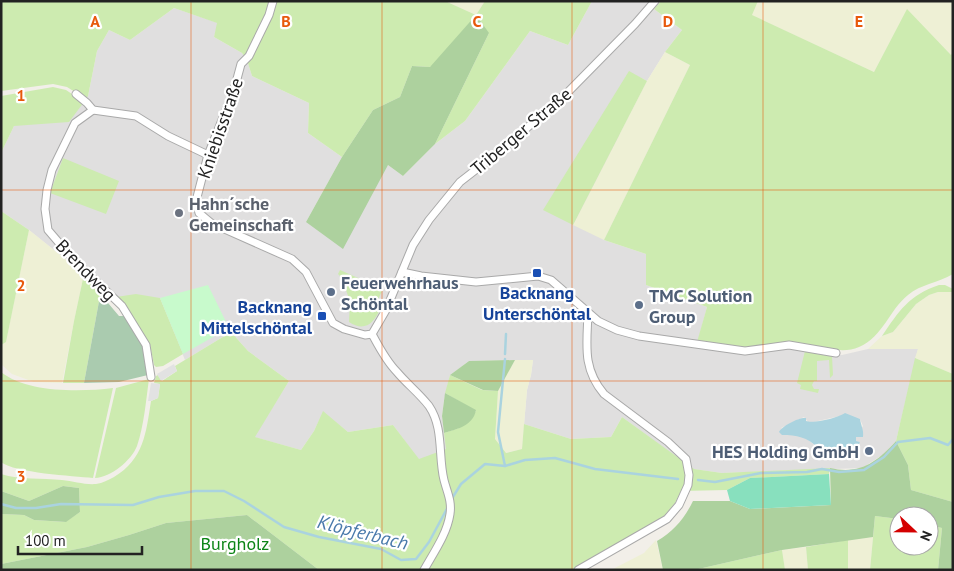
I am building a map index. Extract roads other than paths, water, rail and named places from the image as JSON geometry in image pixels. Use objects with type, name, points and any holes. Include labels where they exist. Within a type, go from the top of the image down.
[{"type":"street","name":"Kniebisstraße","points":[[273,1],[269,15],[249,56],[242,64],[234,90],[208,155],[196,201],[199,213],[211,224],[292,259],[306,272],[315,285],[333,323],[344,330],[365,335],[372,334]]},
{"type":"street","name":"Triberger Straße","points":[[372,334],[386,310],[414,245],[429,220],[460,182],[505,147],[568,92],[655,1]]},
{"type":"street","points":[[76,94],[92,110],[136,116],[168,136],[208,155]]},
{"type":"street","name":"Brendweg","points":[[92,110],[75,124],[52,170],[44,209],[48,230],[72,258],[122,306],[146,345],[151,377]]},
{"type":"street","points":[[402,272],[476,282],[538,276],[545,277],[598,320],[618,330],[639,336],[745,351],[789,345],[836,353]]},
{"type":"street","points":[[578,570],[667,519],[678,505],[688,485],[689,475],[686,459],[668,442],[604,394],[596,385],[587,364],[588,313]]},
{"type":"street","points":[[372,334],[396,372],[430,407],[438,432],[444,481],[451,505],[446,527],[424,570]]},
{"type":"water","points":[[845,413],[860,419],[863,432],[863,437],[856,437],[856,441],[860,442],[857,448],[847,452],[842,453],[830,447],[818,448],[806,439],[782,435],[779,432],[795,420],[806,418],[806,421],[809,422],[820,421]]},
{"type":"waterway","points":[[505,354],[506,334]]},
{"type":"waterway","points":[[505,359],[498,432],[505,466]]},
{"type":"waterway","name":"Klöpferbach","points":[[698,480],[715,482],[761,473],[807,472],[822,469],[839,472],[864,470],[884,457],[898,442],[930,438],[948,445],[953,439]]},
{"type":"waterway","name":"Klöpferbach","points":[[451,500],[461,484],[485,464],[505,466],[525,460],[555,458],[595,469],[678,479]]},
{"type":"waterway","name":"Klöpferbach","points":[[1,504],[16,508],[36,508],[61,504],[133,505],[159,497],[195,491],[224,491],[244,501],[284,527],[319,537],[381,549],[401,560],[416,559],[429,542],[449,505]]},
{"type":"place","name":"Hahn´sche Gemeinschaft","points":[[179,213]]},
{"type":"place","name":"Backnang Unterschöntal","points":[[537,273]]},
{"type":"place","name":"Feuerwehrhaus Schöntal","points":[[331,292]]},
{"type":"place","name":"TMC Solution Group","points":[[639,305]]},
{"type":"place","name":"Backnang Mittelschöntal","points":[[322,316]]},
{"type":"place","name":"HES Holding GmbH","points":[[869,451]]},
{"type":"park label","name":"Burgholz","points":[[235,543]]}]
